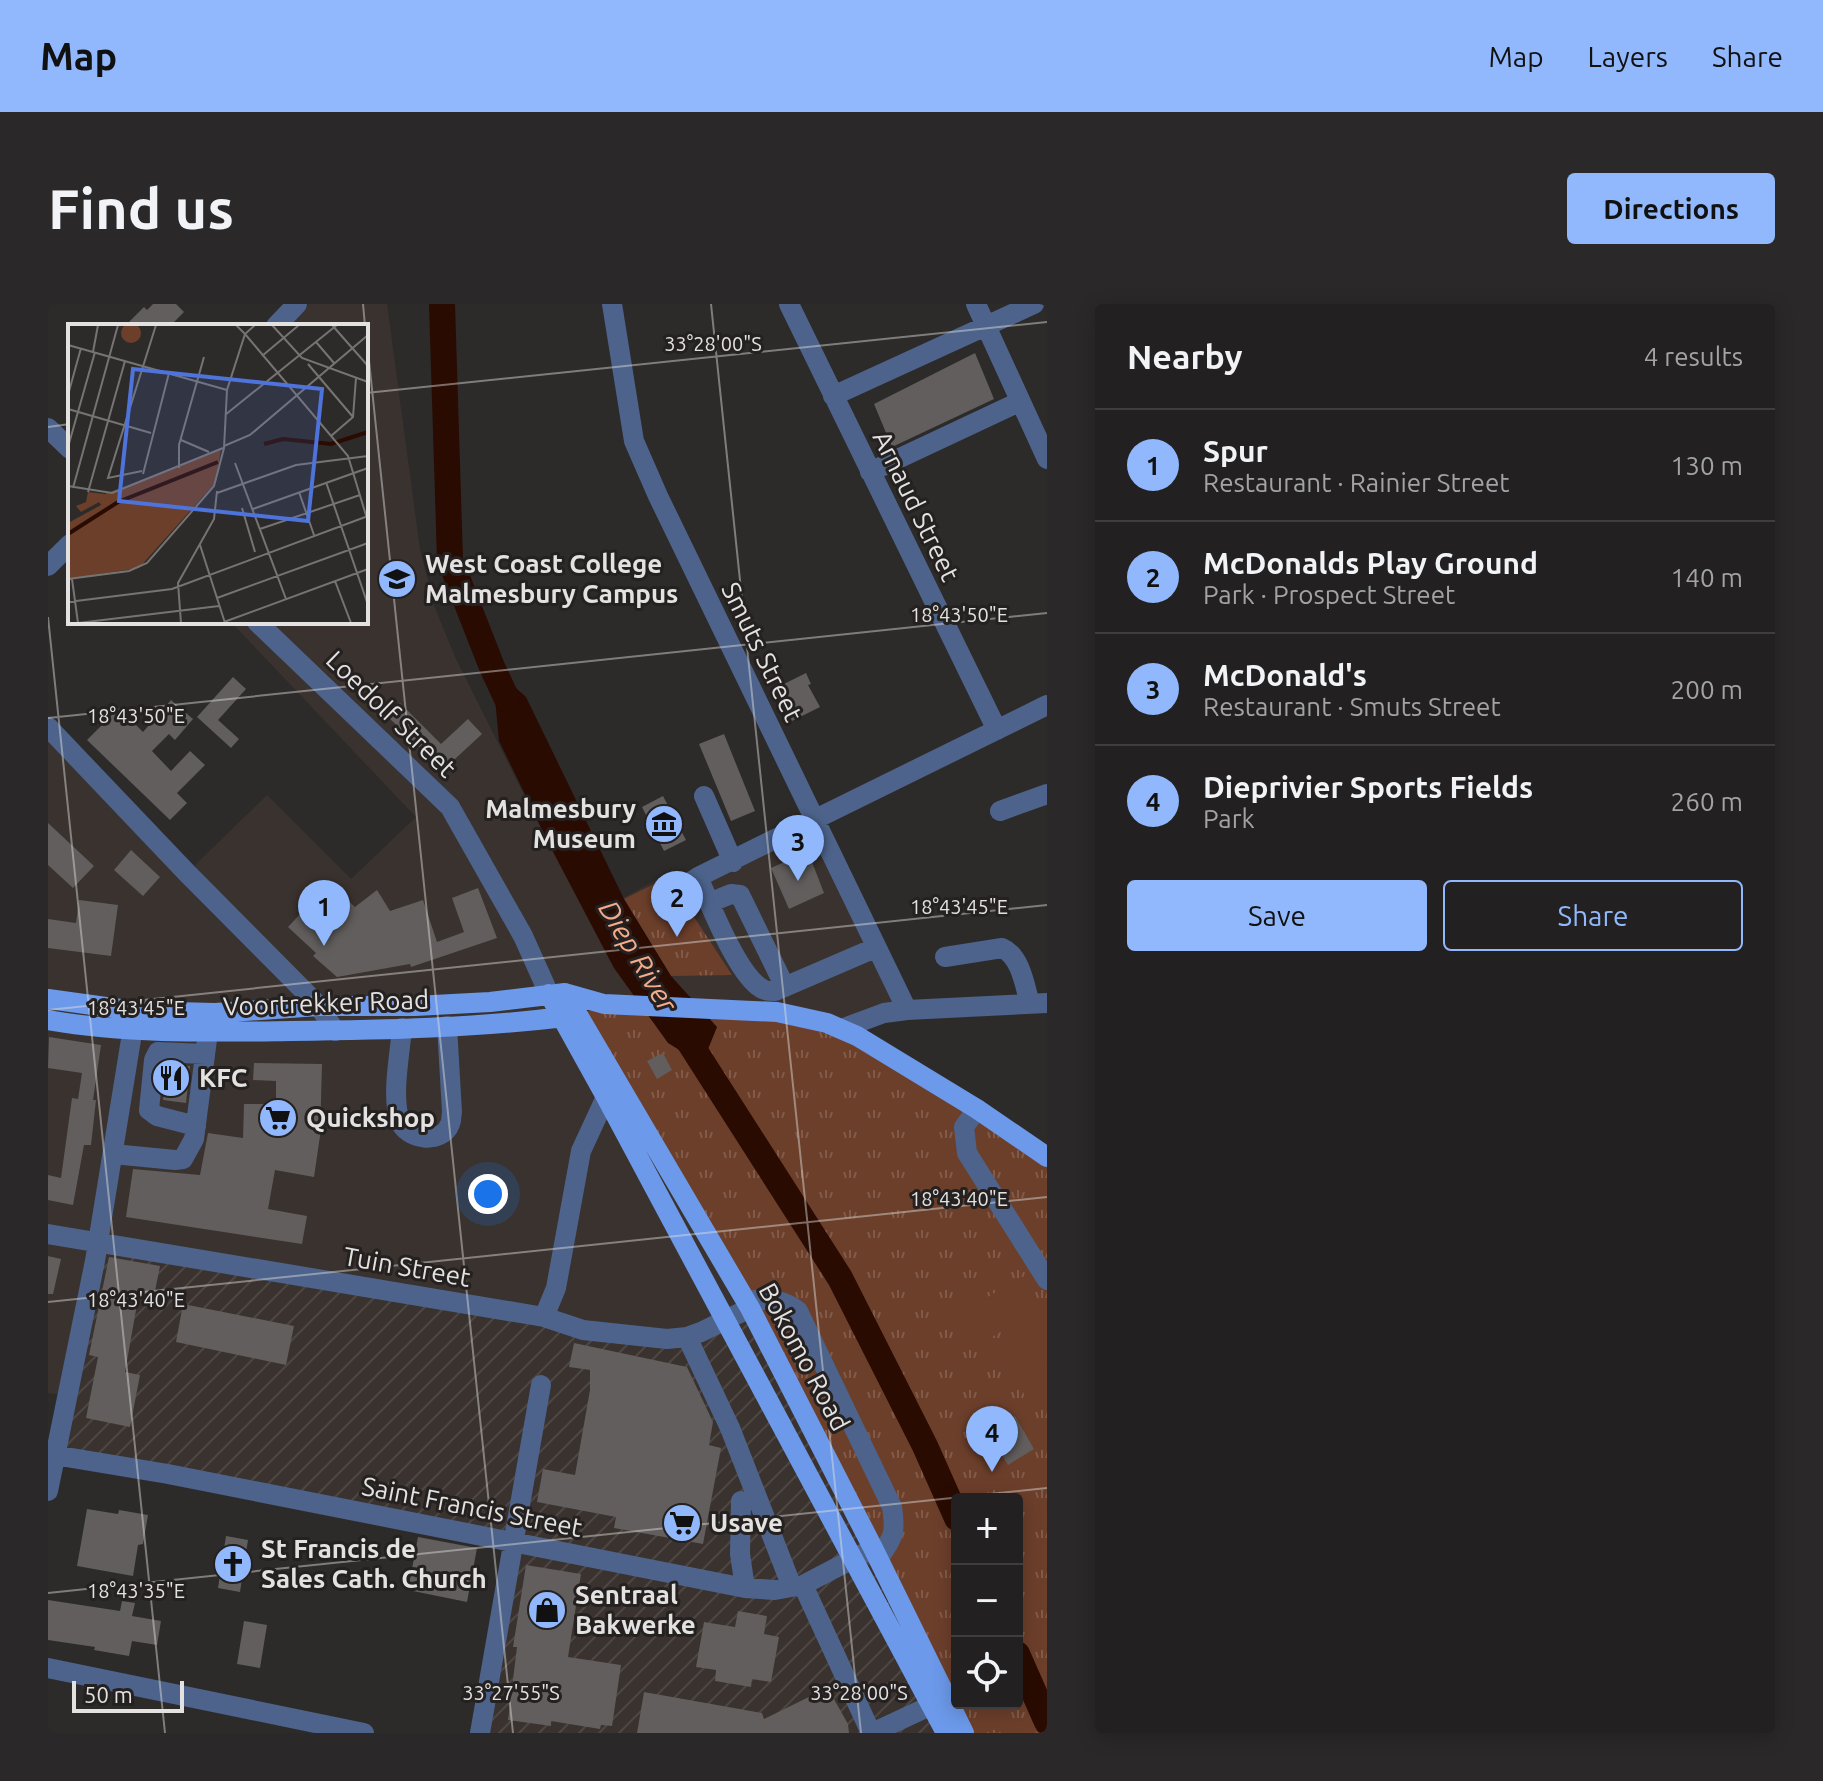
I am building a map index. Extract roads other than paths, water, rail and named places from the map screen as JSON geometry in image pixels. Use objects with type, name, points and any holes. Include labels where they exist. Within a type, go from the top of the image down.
[{"type":"main road","name":"Voortrekker Road","points":[[48,1020],[89,1027],[215,1013],[319,1006],[415,1006],[557,994],[604,1004],[777,1012],[827,1023],[870,1044],[977,1109],[1047,1157]]},
{"type":"main road","points":[[557,994],[571,1016]]},
{"type":"main road","name":"Voortrekker Road","points":[[48,999],[134,1021],[208,1032],[447,1026],[571,1016],[604,1004]]},
{"type":"main road","name":"Bokomo Road","points":[[571,1016],[606,1097],[852,1558],[938,1702],[964,1733]]},
{"type":"main road","name":"Bokomo Road","points":[[571,1016],[748,1305],[876,1553],[938,1702],[946,1733]]},
{"type":"street","points":[[278,324],[297,304]]},
{"type":"street","name":"Smuts Street","points":[[612,304],[634,441],[907,1010]]},
{"type":"street","name":"Arnaud Street","points":[[789,304],[997,730]]},
{"type":"street","points":[[976,304],[1047,459]]},
{"type":"street","points":[[833,396],[1034,304]]},
{"type":"street","points":[[870,472],[1019,402]]},
{"type":"street","points":[[48,428],[68,447]]},
{"type":"street","points":[[48,566],[68,546]]},
{"type":"street","name":"Loedolf Street","points":[[259,624],[450,807],[523,936],[531,942],[557,994]]},
{"type":"street","points":[[669,896],[698,877],[1047,705]]},
{"type":"street","points":[[48,727],[319,1006],[335,1031]]},
{"type":"street","points":[[1000,811],[1047,794]]},
{"type":"street","points":[[704,796],[733,862]]},
{"type":"street","points":[[698,877],[742,967],[754,983],[766,991],[775,991],[875,948]]},
{"type":"street","points":[[709,903],[731,894],[740,895],[785,987]]},
{"type":"street","points":[[841,1029],[884,1013],[907,1010],[1039,1004],[1008,950],[1002,948],[945,957]]},
{"type":"street","points":[[48,1491],[98,1241],[134,1021]]},
{"type":"street","points":[[402,1028],[396,1108],[401,1125],[408,1134],[427,1138],[442,1134],[450,1126],[452,1112],[447,1026]]},
{"type":"street","points":[[113,1154],[183,1159],[194,1139],[208,1032]]},
{"type":"street","points":[[196,1126],[157,1116],[149,1110],[152,1076],[158,1052],[205,1054]]},
{"type":"street","points":[[544,1317],[556,1288],[581,1151],[606,1097]]},
{"type":"street","points":[[977,1109],[964,1127],[967,1153],[1047,1280]]},
{"type":"street","name":"Tuin Street","points":[[48,1234],[544,1317],[583,1330],[667,1339],[687,1337],[725,1321],[748,1305]]},
{"type":"street","points":[[556,1288],[567,1315],[583,1330]]},
{"type":"street","points":[[748,1305],[788,1302],[798,1311],[892,1507],[894,1536],[876,1553]]},
{"type":"street","points":[[687,1337],[798,1586],[872,1733],[938,1702]]},
{"type":"street","points":[[480,1733],[541,1385]]},
{"type":"street","name":"Saint Francis Street","points":[[54,1455],[168,1474],[745,1588],[775,1590],[798,1586],[852,1558],[876,1553]]},
{"type":"street","points":[[741,1501],[740,1554],[745,1588]]},
{"type":"street","points":[[48,1668],[364,1733]]},
{"type":"water","points":[[492,667],[526,697],[624,899],[671,976],[717,1027],[702,1064],[668,1043],[614,968],[499,741]]},
{"type":"waterway","name":"Diep River","points":[[442,304],[450,560],[507,699]]},
{"type":"waterway","name":"Diep River","points":[[684,1034],[840,1278],[951,1504]]},
{"type":"waterway","name":"Diep River","points":[[1023,1668],[1047,1722]]},
{"type":"place","name":"West Coast College Malmesbury Campus","points":[[397,579]]},
{"type":"place","name":"Malmesbury Museum","points":[[664,824]]},
{"type":"place","name":"McDonald's","points":[[798,881]]},
{"type":"place","name":"McDonalds Play Ground","points":[[677,937]]},
{"type":"place","name":"Spur","points":[[324,946]]},
{"type":"place","name":"KFC","points":[[171,1078]]},
{"type":"place","name":"Quickshop","points":[[278,1118]]},
{"type":"place","name":"Dieprivier Sports Fields","points":[[992,1472]]},
{"type":"place","name":"Usave","points":[[682,1523]]},
{"type":"place","name":"St Francis de Sales Cath. Church","points":[[233,1564]]},
{"type":"place","name":"Sentraal Bakwerke","points":[[547,1610]]}]
